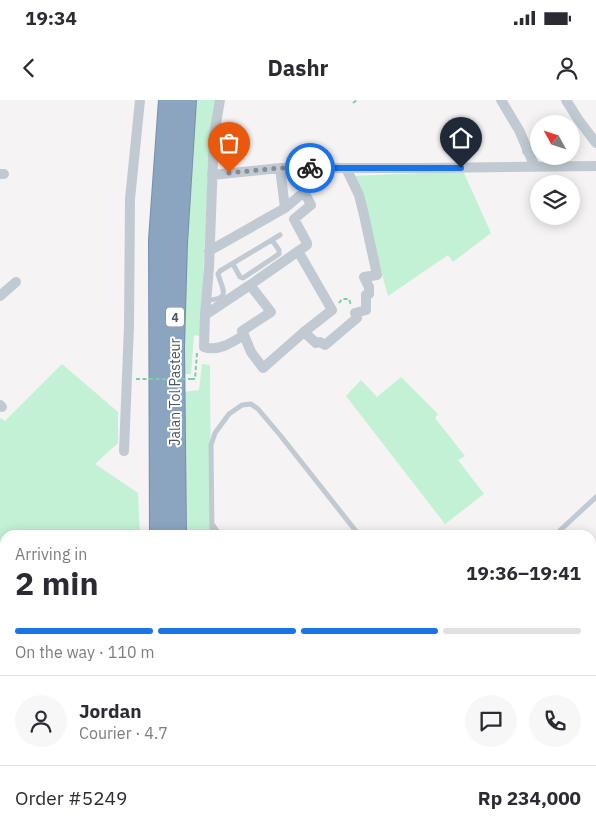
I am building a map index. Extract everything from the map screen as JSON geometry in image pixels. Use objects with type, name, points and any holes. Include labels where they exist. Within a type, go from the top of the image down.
[{"type":"highway","name":"Jalan Tol Pasteur","points":[[160,530],[160,240],[169,100]]},
{"type":"highway","name":"Jalan Tol Pasteur","points":[[176,530],[174,347],[176,252],[186,100]]},
{"type":"street","points":[[124,451],[129,326],[130,198],[140,100]]},
{"type":"street","points":[[220,100],[214,135],[204,347],[210,349],[232,342],[244,335]]},
{"type":"street","points":[[501,100],[519,130],[535,167]]},
{"type":"street","points":[[566,100],[572,115]]},
{"type":"street","points":[[580,126],[596,143]]},
{"type":"street","points":[[212,175],[280,168],[596,166]]},
{"type":"street","points":[[280,168],[285,208]]},
{"type":"street","points":[[205,315],[307,243],[294,219],[311,205],[292,168]]},
{"type":"street","points":[[304,332],[316,343],[320,342],[325,345],[357,318],[354,313],[366,310],[366,295],[369,294],[369,287],[364,277],[377,275],[359,195],[346,168]]},
{"type":"street","points":[[209,251],[285,208],[304,192]]},
{"type":"street","points":[[250,285],[272,312],[242,331],[251,352],[263,368],[332,310],[298,251]]},
{"type":"street","points":[[0,296],[16,282]]},
{"type":"lane","points":[[206,300],[222,297],[223,291],[218,272],[280,235]]},
{"type":"lane","points":[[233,264],[240,277],[243,278],[278,254],[278,250],[272,240]]},
{"type":"lane","points":[[212,530],[211,444],[222,422],[237,408],[242,405],[251,404],[258,409],[280,435],[355,530]]},
{"type":"lane","points":[[560,530],[596,497]]},
{"type":"lane","points":[[212,524],[216,530]]},
{"type":"path","points":[[353,102],[357,100]]},
{"type":"path","points":[[332,310],[342,299],[349,299],[354,313]]},
{"type":"path","points":[[136,380],[195,379],[198,339],[204,338]]},
{"type":"green space","points":[[193,100],[216,100],[210,139],[200,336],[194,335],[191,374],[180,374]]},
{"type":"green space","points":[[463,171],[491,233],[453,262],[448,255],[388,296],[360,194],[352,176]]},
{"type":"green space","points":[[62,364],[118,412],[118,443],[95,464],[138,493],[140,530],[0,530],[0,418],[5,421]]},
{"type":"green space","points":[[202,364],[210,365],[211,530],[183,530],[182,392],[199,390]]},
{"type":"green space","points":[[401,377],[438,414],[435,418],[465,456],[458,460],[484,494],[445,524],[346,396],[361,380],[377,397]]},
{"type":"way so far","points":[[229,173],[280,168],[310,168]]},
{"type":"route","points":[[310,168],[461,168]]}]
